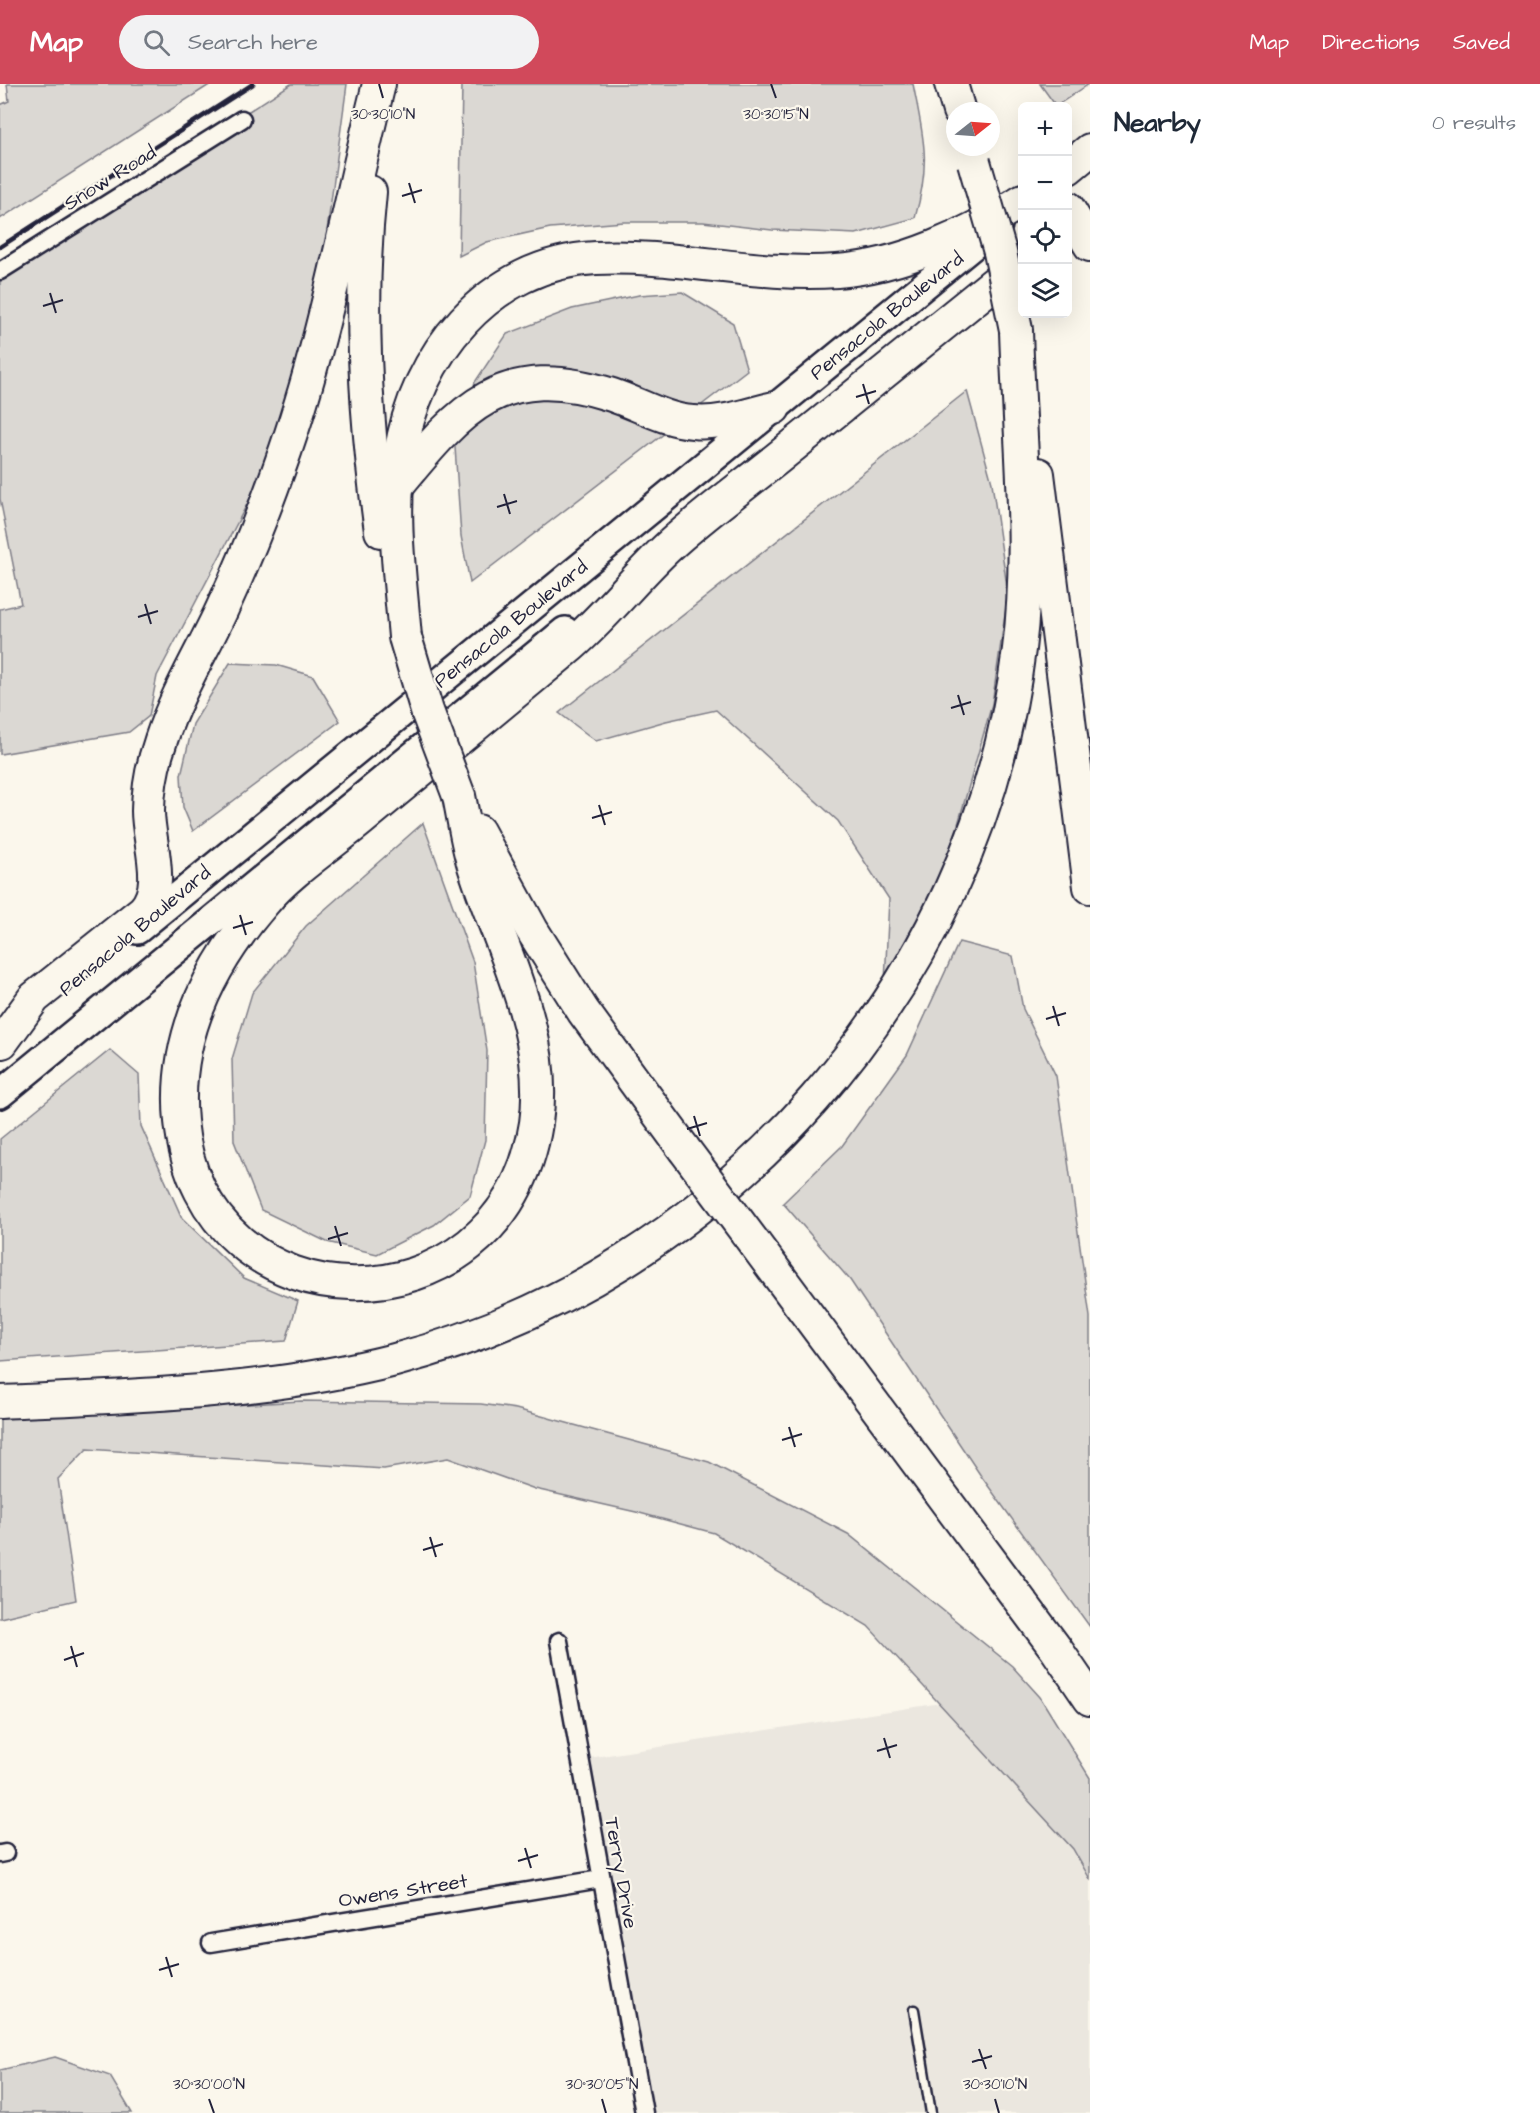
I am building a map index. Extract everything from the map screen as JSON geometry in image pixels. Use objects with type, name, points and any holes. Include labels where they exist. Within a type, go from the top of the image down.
[{"type":"highway","points":[[380,84],[369,200],[363,329],[368,424],[382,542],[405,637],[427,711],[459,796],[532,930],[583,1011],[1056,1649],[1090,1699]]},
{"type":"highway","points":[[1,1042],[34,999],[143,911],[153,899],[155,884],[148,810],[156,753],[166,726],[238,573],[294,426],[329,302],[357,169],[380,84]]},
{"type":"highway","points":[[951,84],[956,102]]},
{"type":"highway","points":[[1072,165],[1090,150]]},
{"type":"highway","points":[[973,156],[1000,252],[1016,330],[1045,519],[1090,887]]},
{"type":"highway","points":[[405,637],[397,523],[397,486],[406,425],[416,396],[439,352],[468,315],[493,293],[520,277],[558,263],[598,258],[805,272],[849,269],[902,257],[961,234],[1018,203]]},
{"type":"highway","points":[[1075,214],[1090,245]]},
{"type":"highway","name":"Pensacola Boulevard","points":[[669,546],[1018,264]]},
{"type":"highway","points":[[0,1402],[173,1394],[304,1378],[394,1360],[454,1342],[548,1303],[635,1255],[729,1185],[801,1116],[854,1052],[896,992],[937,919],[963,862],[988,793],[1007,723],[1019,652],[1026,579],[1016,330]]},
{"type":"highway","points":[[397,486],[451,423],[469,408],[497,393],[522,386],[555,382],[583,386],[625,399],[673,420],[696,423],[724,420],[774,408]]},
{"type":"highway","points":[[459,796],[473,864],[531,1032],[537,1063],[536,1123],[527,1159],[509,1201],[494,1221],[462,1250],[433,1268],[409,1277],[381,1283],[350,1284],[302,1276],[254,1252],[231,1232],[208,1203],[191,1169],[182,1133],[180,1082],[191,1022],[203,991],[216,968],[267,898],[583,636],[669,546]]},
{"type":"main road","name":"Pensacola Boulevard","points":[[1,1042],[1018,209]]},
{"type":"main road","name":"Pensacola Boulevard","points":[[0,1094],[669,546]]},
{"type":"street","name":"Snow Road","points":[[0,271],[242,119]]},
{"type":"street","name":"Terry Drive","points":[[559,1641],[644,2113]]},
{"type":"street","name":"Owens Street","points":[[211,1943],[601,1879]]},
{"type":"lane","points":[[914,2010],[931,2113]]},
{"type":"shaded area","points":[[7,84],[211,84],[0,219],[0,105],[9,101]]},
{"type":"shaded area","points":[[291,84],[347,84],[323,260],[267,466],[157,676],[149,716],[129,732],[0,754],[0,609],[21,604],[0,499],[0,271]]},
{"type":"shaded area","points":[[462,84],[913,84],[924,151],[923,181],[915,218],[856,234],[772,230],[703,222],[624,222],[550,228],[487,242],[459,256]]},
{"type":"shaded area","points":[[1040,84],[1089,84],[1062,102],[1053,102]]},
{"type":"shaded area","points":[[682,292],[733,323],[747,370],[470,583],[461,536],[455,447],[475,382],[507,334],[572,309],[639,295]]},
{"type":"shaded area","points":[[967,391],[992,483],[1008,594],[992,704],[957,828],[921,931],[885,982],[889,899],[838,821],[716,710],[666,721],[596,741],[559,713]]},
{"type":"shaded area","points":[[230,663],[276,665],[313,676],[340,721],[193,831],[183,807],[181,775],[193,724]]},
{"type":"shaded area","points":[[423,823],[473,962],[487,1051],[485,1140],[470,1196],[434,1225],[377,1254],[327,1242],[261,1210],[234,1141],[232,1059],[252,993],[306,926]]},
{"type":"shaded area","points":[[959,942],[1013,956],[1023,1009],[1056,1076],[1090,1317],[1090,1627],[981,1476],[850,1280],[783,1203],[842,1146],[907,1055]]},
{"type":"shaded area","points":[[110,1050],[139,1075],[141,1126],[182,1218],[244,1278],[298,1301],[286,1341],[0,1361],[0,1139]]},
{"type":"shaded area","points":[[301,1401],[481,1404],[516,1409],[709,1462],[848,1534],[1012,1666],[1040,1697],[1090,1778],[1090,1879],[1073,1849],[868,1626],[714,1533],[535,1489],[448,1458],[384,1469],[87,1449],[58,1479],[76,1600],[0,1618],[0,1419]]},
{"type":"shaded area","points":[[941,1703],[1073,1849],[1090,1879],[1090,2113],[654,2113],[589,1758]]},
{"type":"shaded area","points":[[55,2057],[110,2076],[132,2113],[0,2113],[0,2070]]},
{"type":"railway","points":[[0,247],[253,84]]}]
